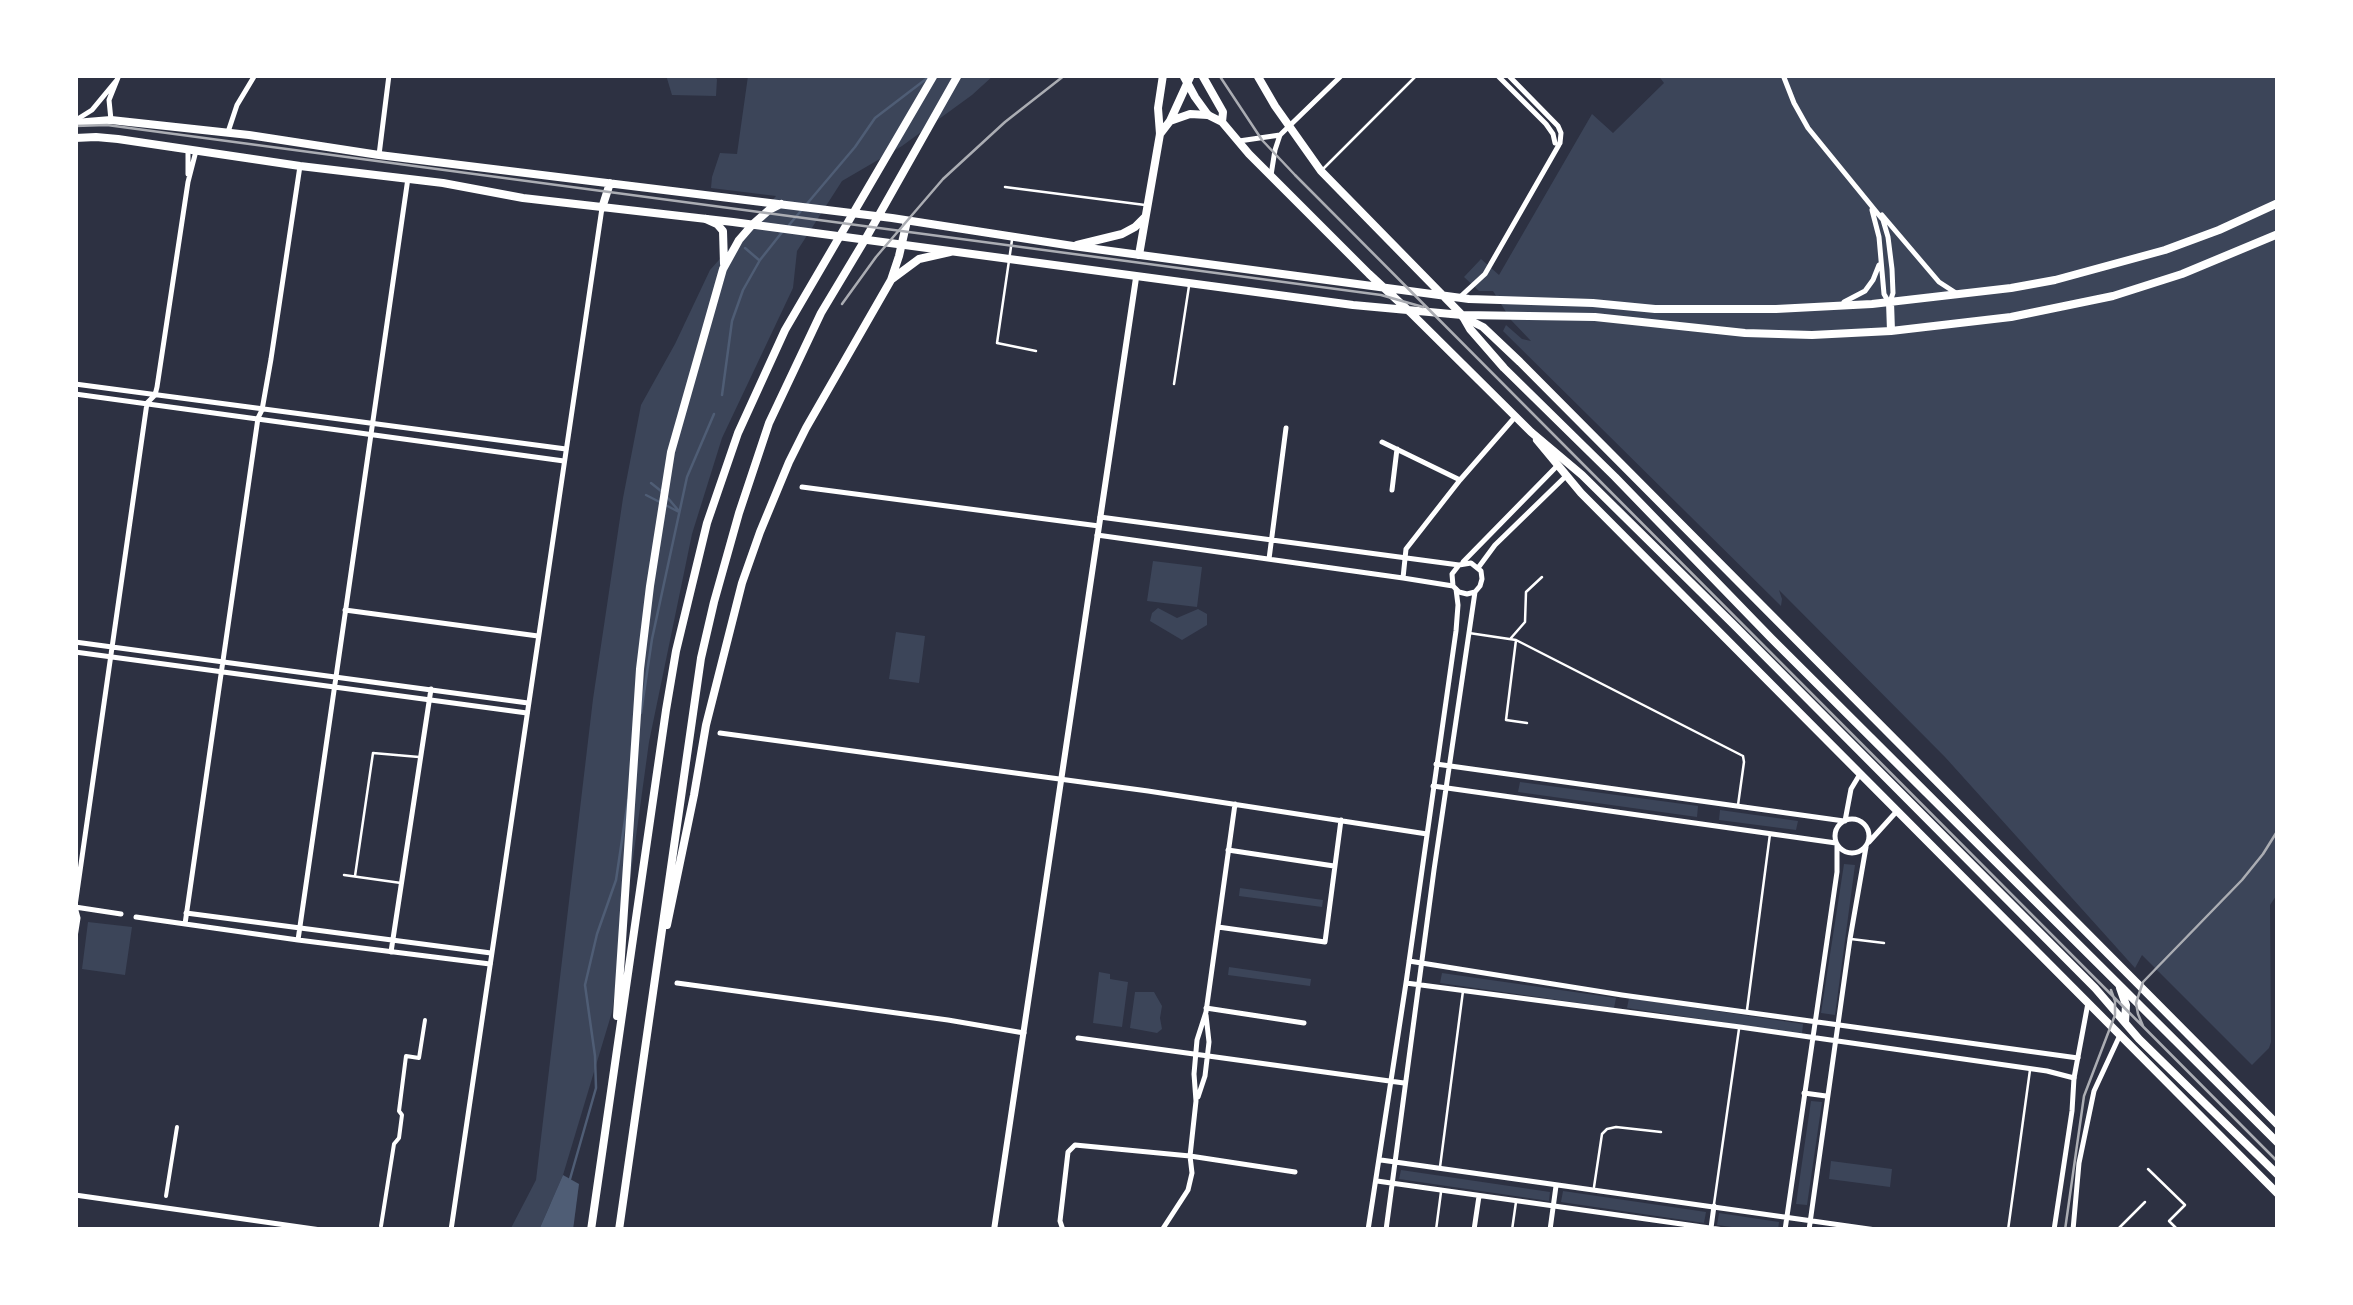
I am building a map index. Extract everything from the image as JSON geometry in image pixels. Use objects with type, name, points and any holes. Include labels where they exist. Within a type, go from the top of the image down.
[{"type":"main road","points":[[591,1230],[676,650],[702,538],[738,433],[785,330],[934,75]]},
{"type":"main road","points":[[619,1230],[702,658],[739,513],[769,423],[821,313],[958,75]]},
{"type":"main road","points":[[994,1230],[1160,134],[1162,75]]},
{"type":"main road","points":[[1202,75],[1223,112],[1222,122]]},
{"type":"main road","points":[[1257,75],[1320,171],[1463,316],[1483,327],[1520,362],[2278,1125]]},
{"type":"main road","points":[[1160,134],[1170,121],[1188,78]]},
{"type":"main road","points":[[1188,78],[1208,115]]},
{"type":"main road","points":[[1170,121],[1190,114],[1208,115],[1222,122],[1382,287],[1733,624],[2278,1175]]},
{"type":"main road","points":[[75,122],[111,120],[228,132],[378,155],[1013,236],[1073,246],[1189,285],[1410,312],[1595,317],[1744,333],[1891,332],[2012,317],[2113,296],[2182,274],[2278,234]]},
{"type":"main road","points":[[75,141],[88,137],[192,149],[523,198],[1010,260],[1138,266],[1460,297],[1655,309],[1890,302],[2055,280],[2164,250],[2278,204]]},
{"type":"main road","points":[[408,178],[411,158]]},
{"type":"main road","points":[[602,208],[610,182]]},
{"type":"main road","points":[[614,1071],[638,688],[671,452],[729,248],[769,210],[782,204]]},
{"type":"main road","points":[[1073,246],[1122,234],[1145,217]]},
{"type":"main road","points":[[706,219],[721,228],[729,248]]},
{"type":"main road","points":[[653,990],[706,725],[742,583],[789,462],[888,283],[907,221]]},
{"type":"main road","points":[[888,283],[919,259],[950,252]]},
{"type":"main road","points":[[1890,302],[1891,332]]},
{"type":"main road","points":[[1463,316],[1504,368],[2278,1143]]},
{"type":"main road","points":[[1531,432],[1566,476],[2278,1194]]},
{"type":"main road","points":[[1722,635],[1733,624]]},
{"type":"main road","points":[[1877,742],[1913,757],[1926,775],[1930,796]]},
{"type":"main road","points":[[1860,774],[1877,742]]},
{"type":"main road","points":[[1917,809],[1930,796]]},
{"type":"main road","points":[[2115,980],[2125,1001],[2125,1022],[2120,1035]]},
{"type":"main road","points":[[2088,982],[2088,1003]]},
{"type":"street","points":[[228,132],[232,116],[254,75]]},
{"type":"street","points":[[378,155],[389,75]]},
{"type":"street","points":[[1496,75],[1546,124],[1558,143]]},
{"type":"street","points":[[1460,297],[1483,276],[1549,164],[1561,133],[1508,75]]},
{"type":"street","points":[[1784,75],[1808,128],[1881,216],[1888,237],[1894,293],[1890,302],[1884,296],[1879,231],[1871,204]]},
{"type":"street","points":[[1271,176],[1280,136],[1339,76]]},
{"type":"street","points":[[111,120],[108,104],[118,78]]},
{"type":"street","points":[[75,122],[92,110],[118,78]]},
{"type":"street","points":[[1238,141],[1280,136]]},
{"type":"street","points":[[75,937],[75,906],[147,403],[154,395],[192,149]]},
{"type":"street","points":[[185,924],[258,418],[300,166]]},
{"type":"street","points":[[298,940],[408,178]]},
{"type":"street","points":[[1871,204],[1939,282],[1960,295]]},
{"type":"street","points":[[451,1230],[602,208]]},
{"type":"street","points":[[1806,307],[1841,303],[1862,293],[1876,276],[1881,256]]},
{"type":"street","points":[[75,384],[566,449]]},
{"type":"street","points":[[75,394],[564,461]]},
{"type":"street","points":[[1403,578],[1407,547],[1515,417]]},
{"type":"street","points":[[1269,559],[1286,428]]},
{"type":"street","points":[[1382,442],[1460,480]]},
{"type":"street","points":[[1392,490],[1397,449]]},
{"type":"street","points":[[1368,1230],[1456,631],[1458,605],[1452,574],[1558,465]]},
{"type":"street","points":[[1478,568],[1494,546],[1566,476]]},
{"type":"street","points":[[802,487],[1099,526],[1272,540],[1470,563],[1478,568],[1482,579],[1475,592],[1448,766],[1386,1230]]},
{"type":"street","points":[[1503,520],[1511,530]]},
{"type":"street","points":[[1099,526],[1269,559],[1403,578],[1467,594],[1475,592]]},
{"type":"street","points":[[346,610],[538,636]]},
{"type":"street","points":[[1456,631],[1468,632]]},
{"type":"street","points":[[75,642],[528,702]]},
{"type":"street","points":[[75,652],[527,713]]},
{"type":"street","points":[[391,952],[431,690]]},
{"type":"street","points":[[720,732],[1427,834]]},
{"type":"street","points":[[1436,764],[1844,821],[1854,819],[1865,824],[1870,836],[1860,870],[1808,1230]]},
{"type":"street","points":[[1785,1230],[1836,872],[1835,832],[1844,821],[1850,790],[1860,774]]},
{"type":"street","points":[[1433,786],[1770,833],[1836,844],[1850,854],[1867,846],[1897,811]]},
{"type":"street","points":[[1162,1230],[1188,1190],[1192,1173],[1197,1040],[1206,1010],[1235,804]]},
{"type":"street","points":[[1218,926],[1324,942],[1342,820]]},
{"type":"street","points":[[1228,850],[1335,866]]},
{"type":"street","points":[[1418,899],[1430,901]]},
{"type":"street","points":[[75,906],[121,914]]},
{"type":"street","points":[[186,913],[491,953]]},
{"type":"street","points":[[136,917],[490,964]]},
{"type":"street","points":[[1410,961],[2078,1058]]},
{"type":"street","points":[[677,983],[1024,1033]]},
{"type":"street","points":[[1406,983],[2031,1068],[2074,1078]]},
{"type":"street","points":[[1620,1011],[1622,994]]},
{"type":"street","points":[[2054,1230],[2088,1003]]},
{"type":"street","points":[[1206,1010],[1304,1023]]},
{"type":"street","points":[[1196,1101],[1210,1042],[1206,1010]]},
{"type":"street","points":[[381,1226],[402,1115],[399,1111],[406,1056],[419,1058],[425,1020]]},
{"type":"street","points":[[1856,1044],[1858,1028]]},
{"type":"street","points":[[2073,1230],[2079,1163],[2094,1091],[2120,1035]]},
{"type":"street","points":[[1078,1038],[1404,1083]]},
{"type":"street","points":[[1804,1093],[1827,1097]]},
{"type":"street","points":[[166,1196],[176,1127]]},
{"type":"street","points":[[1063,1230],[1060,1222],[1068,1152],[1075,1145],[1190,1156],[1295,1172]]},
{"type":"street","points":[[1380,1160],[1876,1230]]},
{"type":"street","points":[[1377,1181],[1724,1230]]},
{"type":"street","points":[[1550,1230],[1556,1186]]},
{"type":"street","points":[[75,1195],[320,1230]]},
{"type":"street","points":[[1474,1230],[1479,1196]]},
{"type":"street","points":[[1711,1228],[1714,1206]]},
{"type":"street","points":[[259,1230],[260,1221]]},
{"type":"lane","points":[[1320,171],[1418,75]]},
{"type":"lane","points":[[1004,187],[1147,205]]},
{"type":"lane","points":[[1013,236],[997,343],[1036,351]]},
{"type":"lane","points":[[1174,384],[1189,285]]},
{"type":"lane","points":[[1528,723],[1506,720],[1514,639],[1525,622],[1526,592],[1542,577]]},
{"type":"lane","points":[[1468,632],[1514,639],[1743,756],[1738,806]]},
{"type":"lane","points":[[355,876],[373,753],[420,758]]},
{"type":"lane","points":[[1746,1012],[1770,833]]},
{"type":"lane","points":[[344,875],[401,883]]},
{"type":"lane","points":[[1850,939],[1884,943]]},
{"type":"lane","points":[[1440,1168],[1463,992]]},
{"type":"lane","points":[[1714,1206],[1740,1027]]},
{"type":"lane","points":[[2008,1230],[2031,1068]]},
{"type":"lane","points":[[1594,1189],[1606,1129],[1661,1132]]},
{"type":"lane","points":[[2148,1169],[2184,1205],[2169,1222],[2178,1230]]},
{"type":"lane","points":[[1436,1230],[1442,1190]]},
{"type":"lane","points":[[1512,1230],[1516,1201]]},
{"type":"lane","points":[[2117,1230],[2145,1202]]},
{"type":"shaded area","points":[[666,75],[712,75],[717,79],[716,96],[672,95]]},
{"type":"shaded area","points":[[750,75],[994,75],[902,146],[842,181],[797,251],[793,288],[722,438],[692,534],[649,742],[612,1012],[563,1175],[539,1230],[510,1230],[536,1180],[593,699],[641,405],[710,270],[776,196],[711,188],[720,153],[737,154]]},
{"type":"shaded area","points":[[1658,75],[2278,75],[2278,893],[2270,905],[2271,1042],[2252,1065],[2142,955],[2135,968],[1945,757],[1779,590],[1781,606],[1503,331],[1506,325],[1522,339],[1531,341],[1511,320],[1493,291],[1479,291],[1464,277],[1481,259],[1499,275],[1592,114],[1613,133],[1664,83]]},
{"type":"shaded area","points":[[1153,561],[1202,567],[1197,607],[1147,601]]},
{"type":"shaded area","points":[[1158,608],[1177,618],[1198,609],[1207,614],[1207,625],[1182,640],[1150,621]]},
{"type":"shaded area","points":[[896,632],[925,636],[919,683],[889,679]]},
{"type":"shaded area","points":[[1520,782],[1698,806],[1697,817],[1518,792]]},
{"type":"shaded area","points":[[1720,810],[1798,821],[1796,830],[1719,820]]},
{"type":"shaded area","points":[[1844,864],[1855,865],[1835,1015],[1821,1013]]},
{"type":"shaded area","points":[[1240,888],[1323,900],[1322,907],[1239,896]]},
{"type":"shaded area","points":[[88,922],[132,927],[125,975],[82,969]]},
{"type":"shaded area","points":[[1229,967],[1311,979],[1310,986],[1228,975]]},
{"type":"shaded area","points":[[1099,972],[1110,974],[1110,979],[1128,982],[1122,1027],[1093,1023]]},
{"type":"shaded area","points":[[1442,973],[1616,998],[1614,1008],[1440,983]]},
{"type":"shaded area","points":[[1135,992],[1154,992],[1162,1006],[1162,1029],[1157,1033],[1130,1028]]},
{"type":"shaded area","points":[[1629,998],[1803,1024],[1802,1034],[1627,1008]]},
{"type":"shaded area","points":[[1811,1101],[1822,1102],[1807,1205],[1796,1204]]},
{"type":"shaded area","points":[[1831,1161],[1892,1169],[1890,1187],[1829,1179]]},
{"type":"shaded area","points":[[1401,1170],[1550,1192],[1549,1201],[1399,1179]]},
{"type":"shaded area","points":[[563,1175],[579,1184],[573,1230],[539,1230]]},
{"type":"shaded area","points":[[1563,1191],[1706,1212],[1704,1223],[1561,1202]]},
{"type":"shaded area","points":[[1719,1213],[1779,1222],[1778,1230],[1717,1225]]},
{"type":"waterway","points":[[789,225],[875,118],[930,76]]},
{"type":"waterway","points":[[722,395],[732,321],[743,290],[783,231]]},
{"type":"waterway","points":[[745,248],[759,260]]},
{"type":"waterway","points":[[641,713],[652,639],[687,477],[714,414]]},
{"type":"waterway","points":[[651,483],[661,491]]},
{"type":"waterway","points":[[646,495],[679,512]]},
{"type":"waterway","points":[[667,497],[678,510]]},
{"type":"waterway","points":[[570,1179],[596,1088],[585,985],[616,880],[628,800]]},
{"type":"tram line","points":[[1219,75],[1262,140],[1295,175],[2278,1162]]},
{"type":"tram line","points":[[75,126],[107,125],[1381,295],[1423,307]]},
{"type":"tram line","points":[[2143,1026],[2136,1003],[2143,982],[2242,880],[2278,830]]},
{"type":"tram line","points":[[2065,1230],[2084,1096],[2115,1015],[2111,990]]},
{"type":"railway","points":[[842,304],[876,257],[943,179],[1005,122],[1065,75]]}]
